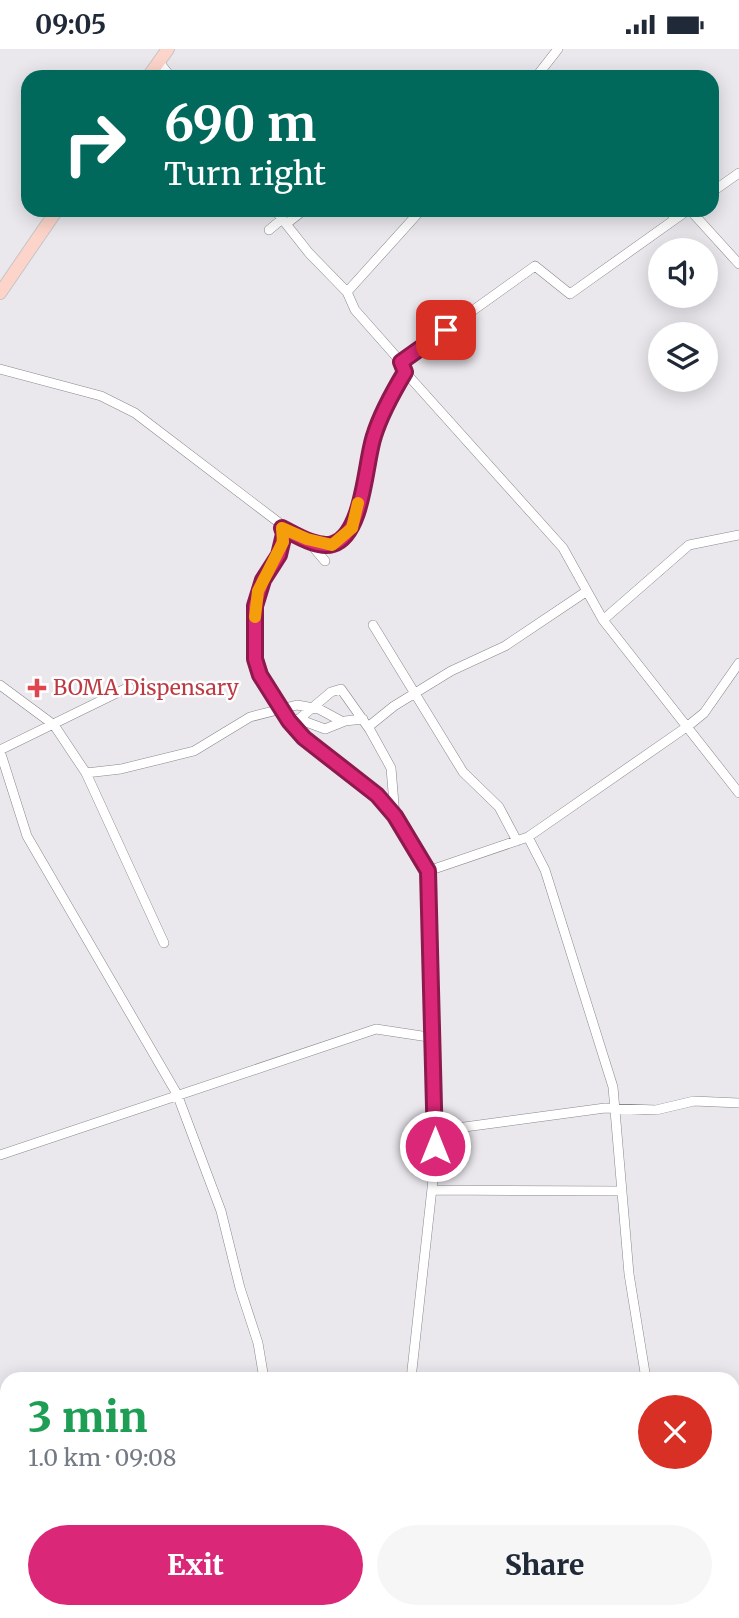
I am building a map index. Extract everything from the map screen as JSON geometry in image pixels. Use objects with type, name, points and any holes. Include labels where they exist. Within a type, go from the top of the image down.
[{"type":"main road","points":[[153,70],[167,49]]},
{"type":"main road","points":[[0,293],[52,217]]},
{"type":"street","points":[[542,70],[558,49]]},
{"type":"street","points":[[159,62],[165,70]]},
{"type":"street","points":[[719,187],[739,173]]},
{"type":"street","points":[[280,217],[347,292],[355,310],[401,362],[405,372],[563,548],[603,620],[739,793]]},
{"type":"street","points":[[269,230],[292,217]]},
{"type":"street","points":[[347,292],[415,217]]},
{"type":"street","points":[[401,362],[535,266],[570,294],[678,217]]},
{"type":"street","points":[[695,217],[739,264]]},
{"type":"street","points":[[0,369],[101,396],[135,413],[222,482],[275,517],[284,534],[279,555],[258,591],[254,637],[260,675],[282,710],[332,762],[377,795],[395,816],[428,871],[435,1038],[435,1131],[432,1191],[412,1372]]},
{"type":"street","points":[[282,528],[307,539],[332,545],[352,528],[365,485],[373,437],[405,372]]},
{"type":"street","points":[[603,620],[689,545],[739,535]]},
{"type":"street","points":[[307,539],[325,561]]},
{"type":"street","points":[[86,773],[121,769],[194,751],[250,717],[297,705],[313,708],[343,722],[366,723],[451,671],[505,646],[587,591]]},
{"type":"street","points":[[373,625],[463,772],[499,807],[517,841]]},
{"type":"street","points":[[428,871],[528,837],[704,713],[739,663]]},
{"type":"street","points":[[0,685],[54,725],[86,773],[164,943]]},
{"type":"street","points":[[129,687],[0,751],[27,836],[177,1094],[220,1211],[258,1343],[263,1372]]},
{"type":"street","points":[[295,722],[331,692],[341,689],[366,723],[391,768],[395,816]]},
{"type":"street","points":[[295,722],[325,729],[343,722]]},
{"type":"street","points":[[528,837],[545,870],[572,949],[613,1087],[620,1191],[645,1372]]},
{"type":"street","points":[[0,1155],[376,1029],[435,1038]]},
{"type":"street","points":[[435,1131],[615,1108],[656,1110],[694,1101],[739,1103]]},
{"type":"street","points":[[432,1191],[620,1191]]},
{"type":"slow traffic","points":[[255,617],[258,591],[279,555],[283,542],[282,528],[301,537],[332,545],[352,528],[358,503]]},
{"type":"place","name":"BOMA Dispensary","points":[[37,688]]},
{"type":"route","points":[[435,1146],[435,1038],[428,871],[395,816],[377,795],[332,762],[289,721],[260,675],[255,659],[254,637],[258,591],[279,555],[284,534],[282,528],[301,537],[332,545],[352,528],[365,485],[373,437],[405,372],[401,362],[446,330]]}]
